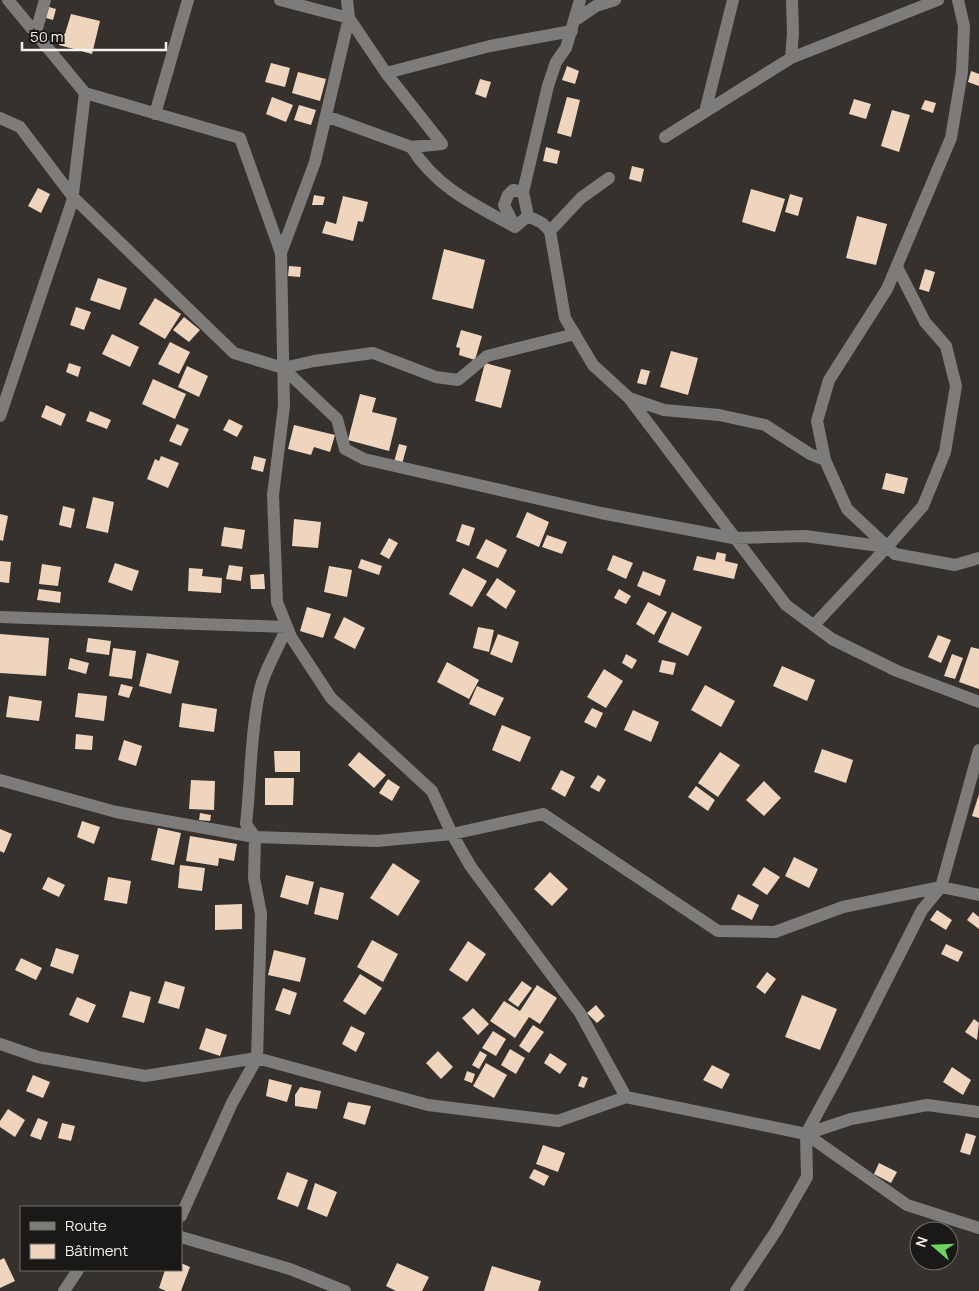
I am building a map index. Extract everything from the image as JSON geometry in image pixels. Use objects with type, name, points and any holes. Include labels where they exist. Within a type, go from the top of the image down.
[{"type":"street","points":[[8,0],[84,93],[240,138],[281,253],[284,406],[272,495],[277,602],[291,637],[331,698],[432,791],[452,834],[471,867],[580,1013],[626,1096]]},
{"type":"street","points":[[35,35],[45,0]]},
{"type":"street","points":[[155,114],[188,0]]},
{"type":"street","points":[[280,0],[349,18],[386,73],[442,144],[411,146],[326,116]]},
{"type":"street","points":[[281,253],[316,162],[349,18],[347,0]]},
{"type":"street","points":[[528,216],[523,192],[548,86],[556,62],[566,48],[580,0]]},
{"type":"street","points":[[386,73],[573,26],[596,6],[615,0]]},
{"type":"street","points":[[705,112],[733,0]]},
{"type":"street","points":[[790,58],[792,0]]},
{"type":"street","points":[[665,137],[790,58],[938,0]]},
{"type":"street","points":[[958,0],[964,26],[962,72],[951,138],[887,289],[829,380],[817,421],[825,460],[847,509],[895,554],[955,565],[979,558]]},
{"type":"street","points":[[0,416],[73,197],[84,93]]},
{"type":"street","points":[[0,118],[20,127],[73,197],[234,353],[283,368],[337,419],[345,449],[364,459],[601,513],[734,538],[805,536],[887,547]]},
{"type":"street","points":[[411,146],[424,167],[451,189],[515,227]]},
{"type":"street","points":[[550,231],[581,198],[610,178]]},
{"type":"street","points":[[515,227],[504,204],[508,195],[513,190],[523,192]]},
{"type":"street","points":[[515,227],[528,216]]},
{"type":"street","points":[[528,216],[542,223],[550,231],[565,318],[592,365],[629,398],[786,605],[832,639],[897,671],[979,702]]},
{"type":"street","points":[[814,626],[922,506],[945,452],[956,386],[946,346],[925,322],[897,267]]},
{"type":"street","points":[[283,368],[314,361],[373,353],[436,377],[458,380],[487,356],[574,334]]},
{"type":"street","points":[[629,398],[664,410],[719,415],[765,425],[810,454],[825,460]]},
{"type":"street","points":[[0,617],[287,627]]},
{"type":"street","points":[[182,1214],[232,1102],[257,1058],[261,914],[254,878],[255,838],[246,824],[251,783],[252,736],[259,692],[287,627]]},
{"type":"street","points":[[736,1291],[776,1231],[807,1177],[806,1134],[841,1070],[922,910],[941,887],[979,750]]},
{"type":"street","points":[[0,780],[116,812],[255,838],[376,841],[452,834],[543,814],[718,931],[774,932],[843,907],[941,887],[979,894]]},
{"type":"street","points":[[0,1044],[38,1057],[145,1076],[257,1058],[428,1105],[558,1121],[626,1096],[806,1134],[907,1205],[979,1228]]},
{"type":"street","points":[[806,1134],[851,1119],[927,1106],[979,1112]]},
{"type":"street","points":[[182,1237],[290,1269],[345,1291]]},
{"type":"street","points":[[64,1291],[77,1271]]},
{"type":"building","points":[[49,7],[56,9],[53,20],[46,18]]},
{"type":"building","points":[[71,14],[100,21],[92,54],[59,45],[62,34],[65,34]]},
{"type":"building","points":[[271,63],[290,68],[285,87],[265,82]]},
{"type":"building","points":[[567,66],[579,71],[575,84],[562,80]]},
{"type":"building","points":[[971,71],[979,74],[979,86],[968,82]]},
{"type":"building","points":[[298,72],[326,79],[320,101],[292,93]]},
{"type":"building","points":[[480,79],[491,82],[486,98],[475,94]]},
{"type":"building","points":[[272,97],[293,105],[286,122],[266,114]]},
{"type":"building","points":[[567,97],[580,100],[571,137],[557,133]]},
{"type":"building","points":[[854,99],[871,104],[866,119],[849,114]]},
{"type":"building","points":[[925,100],[936,103],[933,113],[921,109]]},
{"type":"building","points":[[299,105],[316,110],[311,125],[294,120]]},
{"type":"building","points":[[892,110],[910,115],[899,152],[881,146]]},
{"type":"building","points":[[546,147],[560,151],[557,164],[543,161]]},
{"type":"building","points":[[632,166],[644,169],[641,182],[629,179]]},
{"type":"building","points":[[38,188],[50,194],[41,213],[28,206]]},
{"type":"building","points":[[751,189],[785,199],[775,232],[742,222]]},
{"type":"building","points":[[790,194],[803,198],[798,216],[785,212]]},
{"type":"building","points":[[314,195],[325,197],[323,205],[312,205]]},
{"type":"building","points":[[343,196],[368,202],[363,222],[358,221],[353,241],[322,233],[326,221],[336,224]]},
{"type":"building","points":[[857,216],[887,224],[876,265],[846,258]]},
{"type":"building","points":[[444,249],[485,260],[473,309],[432,299]]},
{"type":"building","points":[[289,266],[301,267],[300,277],[288,276]]},
{"type":"building","points":[[925,269],[935,272],[929,292],[919,289]]},
{"type":"building","points":[[98,278],[127,288],[120,310],[90,300]]},
{"type":"building","points":[[155,298],[181,314],[165,339],[139,324]]},
{"type":"building","points":[[76,307],[91,312],[84,330],[70,325]]},
{"type":"building","points":[[184,317],[200,330],[189,342],[173,330]]},
{"type":"building","points":[[461,330],[482,336],[475,360],[459,355],[460,348],[456,347]]},
{"type":"building","points":[[112,334],[139,347],[130,367],[102,354]]},
{"type":"building","points":[[170,342],[190,352],[179,374],[158,364]]},
{"type":"building","points":[[671,351],[698,358],[688,395],[660,387]]},
{"type":"building","points":[[69,363],[81,367],[78,377],[66,372]]},
{"type":"building","points":[[485,363],[511,370],[501,408],[475,401]]},
{"type":"building","points":[[187,366],[208,376],[199,397],[178,387]]},
{"type":"building","points":[[641,369],[650,371],[646,385],[637,383]]},
{"type":"building","points":[[153,379],[186,394],[175,419],[142,404]]},
{"type":"building","points":[[360,394],[376,398],[372,412],[397,418],[389,451],[348,440]]},
{"type":"building","points":[[46,405],[66,414],[61,426],[41,417]]},
{"type":"building","points":[[90,411],[111,420],[107,429],[86,421]]},
{"type":"building","points":[[229,419],[243,426],[237,437],[223,430]]},
{"type":"building","points":[[177,424],[189,429],[181,446],[169,441]]},
{"type":"building","points":[[294,425],[335,435],[330,452],[314,447],[311,455],[288,449]]},
{"type":"building","points":[[399,444],[407,446],[402,464],[394,462]]},
{"type":"building","points":[[161,456],[179,463],[168,488],[147,479],[155,459],[159,461]]},
{"type":"building","points":[[254,456],[266,459],[263,472],[251,469]]},
{"type":"building","points":[[886,473],[908,478],[904,494],[882,489]]},
{"type":"building","points":[[93,497],[114,502],[108,533],[86,528]]},
{"type":"building","points":[[63,506],[75,509],[71,528],[59,525]]},
{"type":"building","points":[[527,512],[549,522],[539,547],[516,537]]},
{"type":"building","points":[[0,514],[8,516],[3,541],[0,540]]},
{"type":"building","points":[[294,519],[321,522],[318,548],[292,546]]},
{"type":"building","points":[[462,524],[475,528],[469,546],[456,541]]},
{"type":"building","points":[[224,527],[245,530],[242,549],[221,546]]},
{"type":"building","points":[[547,535],[567,542],[562,554],[542,547]]},
{"type":"building","points":[[389,538],[398,543],[389,559],[380,554]]},
{"type":"building","points":[[486,539],[507,550],[498,568],[476,558]]},
{"type":"building","points":[[717,552],[726,554],[725,561],[738,564],[734,579],[693,570],[697,556],[715,560]]},
{"type":"building","points":[[613,555],[633,563],[626,579],[607,570]]},
{"type":"building","points":[[361,559],[382,566],[379,575],[358,568]]},
{"type":"building","points":[[0,561],[11,562],[9,583],[0,582]]},
{"type":"building","points":[[115,563],[139,571],[132,591],[108,582]]},
{"type":"building","points":[[42,564],[61,567],[58,586],[39,584]]},
{"type":"building","points":[[229,565],[243,567],[241,581],[226,579]]},
{"type":"building","points":[[329,566],[352,570],[347,597],[324,592]]},
{"type":"building","points":[[189,568],[203,569],[202,576],[222,578],[221,593],[188,591]]},
{"type":"building","points":[[463,568],[487,581],[472,607],[449,594]]},
{"type":"building","points":[[643,571],[666,580],[660,596],[637,586]]},
{"type":"building","points":[[264,574],[265,589],[251,589],[250,575]]},
{"type":"building","points":[[497,578],[516,591],[506,609],[486,595]]},
{"type":"building","points":[[39,589],[61,592],[60,603],[37,600]]},
{"type":"building","points":[[619,589],[631,596],[626,604],[614,598]]},
{"type":"building","points":[[648,602],[667,612],[654,635],[636,624]]},
{"type":"building","points":[[307,607],[331,614],[323,638],[300,631]]},
{"type":"building","points":[[672,612],[702,627],[688,656],[658,642]]},
{"type":"building","points":[[344,617],[365,628],[355,649],[334,638]]},
{"type":"building","points":[[478,627],[494,630],[489,652],[473,648]]},
{"type":"building","points":[[0,634],[49,638],[46,676],[0,673]]},
{"type":"building","points":[[498,634],[519,642],[512,663],[490,654]]},
{"type":"building","points":[[938,635],[951,640],[941,663],[928,657]]},
{"type":"building","points":[[88,638],[111,641],[109,655],[86,652]]},
{"type":"building","points":[[971,647],[979,649],[979,689],[959,682]]},
{"type":"building","points":[[113,648],[136,651],[132,679],[109,676]]},
{"type":"building","points":[[147,653],[179,661],[171,694],[139,686]]},
{"type":"building","points":[[626,654],[637,660],[632,669],[622,663]]},
{"type":"building","points":[[952,654],[963,658],[955,679],[944,676]]},
{"type":"building","points":[[70,658],[89,663],[86,674],[68,669]]},
{"type":"building","points":[[662,660],[676,663],[673,675],[659,672]]},
{"type":"building","points":[[447,662],[479,680],[469,699],[437,682]]},
{"type":"building","points":[[782,666],[815,680],[807,701],[773,686]]},
{"type":"building","points":[[604,669],[623,681],[606,708],[587,697]]},
{"type":"building","points":[[121,684],[133,687],[129,698],[118,695]]},
{"type":"building","points":[[705,685],[735,701],[721,727],[691,710]]},
{"type":"building","points":[[477,686],[504,698],[495,716],[469,704]]},
{"type":"building","points":[[78,693],[107,696],[104,721],[75,717]]},
{"type":"building","points":[[9,696],[42,701],[39,721],[6,717]]},
{"type":"building","points":[[182,703],[217,709],[214,732],[179,727]]},
{"type":"building","points":[[592,708],[603,713],[596,728],[584,722]]},
{"type":"building","points":[[633,710],[659,722],[651,742],[624,730]]},
{"type":"building","points":[[502,725],[531,737],[520,762],[492,750]]},
{"type":"building","points":[[76,734],[93,736],[92,750],[75,749]]},
{"type":"building","points":[[124,740],[142,746],[136,766],[118,760]]},
{"type":"building","points":[[822,749],[853,760],[846,783],[814,772]]},
{"type":"building","points":[[274,751],[300,751],[300,772],[275,772]]},
{"type":"building","points":[[359,752],[386,775],[374,788],[348,765]]},
{"type":"building","points":[[720,752],[740,765],[718,797],[698,783]]},
{"type":"building","points":[[561,770],[575,777],[565,797],[551,789]]},
{"type":"building","points":[[598,775],[606,780],[599,792],[590,787]]},
{"type":"building","points":[[265,778],[294,778],[293,805],[265,805]]},
{"type":"building","points":[[388,779],[400,787],[392,801],[379,793]]},
{"type":"building","points":[[191,780],[215,781],[214,810],[189,809]]},
{"type":"building","points":[[764,781],[781,798],[764,816],[746,800]]},
{"type":"building","points":[[696,786],[715,800],[708,811],[688,797]]},
{"type":"building","points":[[979,794],[979,818],[972,816]]},
{"type":"building","points":[[200,813],[211,815],[210,821],[199,820]]},
{"type":"building","points":[[82,821],[100,827],[94,844],[77,837]]},
{"type":"building","points":[[158,828],[181,833],[174,865],[151,860]]},
{"type":"building","points":[[0,829],[12,834],[4,853],[0,851]]},
{"type":"building","points":[[190,836],[237,844],[234,861],[219,858],[218,866],[186,861]]},
{"type":"building","points":[[794,857],[818,869],[809,888],[785,876]]},
{"type":"building","points":[[393,863],[420,881],[398,916],[370,898]]},
{"type":"building","points":[[180,865],[205,868],[202,891],[178,888]]},
{"type":"building","points":[[764,867],[780,877],[767,895],[752,885]]},
{"type":"building","points":[[550,872],[568,889],[552,906],[534,889]]},
{"type":"building","points":[[286,875],[314,882],[308,905],[280,897]]},
{"type":"building","points":[[48,877],[65,885],[59,897],[42,889]]},
{"type":"building","points":[[108,877],[131,881],[127,904],[104,900]]},
{"type":"building","points":[[320,887],[344,893],[338,920],[314,914]]},
{"type":"building","points":[[738,894],[759,905],[752,920],[731,909]]},
{"type":"building","points":[[242,904],[242,929],[215,930],[215,905]]},
{"type":"building","points":[[937,910],[952,920],[946,930],[930,920]]},
{"type":"building","points":[[973,912],[979,917],[979,929],[967,920]]},
{"type":"building","points":[[372,940],[398,954],[383,982],[357,967]]},
{"type":"building","points":[[468,941],[486,954],[467,982],[449,970]]},
{"type":"building","points":[[946,944],[963,952],[958,962],[941,954]]},
{"type":"building","points":[[56,948],[79,955],[73,974],[50,966]]},
{"type":"building","points":[[274,950],[306,958],[300,982],[268,975]]},
{"type":"building","points":[[21,958],[42,968],[36,980],[15,970]]},
{"type":"building","points":[[767,972],[776,979],[765,994],[756,987]]},
{"type":"building","points":[[360,974],[382,988],[365,1015],[343,1001]]},
{"type":"building","points":[[165,981],[185,987],[179,1009],[158,1003]]},
{"type":"building","points":[[522,981],[532,988],[518,1007],[508,1000]]},
{"type":"building","points":[[537,985],[557,998],[540,1024],[529,1017],[515,1038],[490,1021],[504,1001],[520,1011]]},
{"type":"building","points":[[283,988],[297,993],[290,1015],[275,1010]]},
{"type":"building","points":[[130,991],[151,997],[144,1023],[122,1017]]},
{"type":"building","points":[[802,995],[837,1009],[820,1050],[785,1037]]},
{"type":"building","points":[[77,997],[96,1005],[88,1023],[69,1015]]},
{"type":"building","points":[[596,1005],[605,1016],[597,1023],[587,1013]]},
{"type":"building","points":[[473,1008],[489,1024],[478,1035],[462,1018]]},
{"type":"building","points":[[974,1019],[979,1023],[977,1040],[965,1032]]},
{"type":"building","points":[[533,1025],[544,1032],[529,1053],[519,1046]]},
{"type":"building","points":[[351,1026],[365,1033],[356,1052],[342,1044]]},
{"type":"building","points":[[206,1028],[227,1035],[220,1056],[199,1049]]},
{"type":"building","points":[[493,1031],[506,1039],[496,1056],[482,1048]]},
{"type":"building","points":[[510,1049],[525,1058],[516,1074],[501,1065]]},
{"type":"building","points":[[438,1051],[453,1067],[441,1079],[426,1063]]},
{"type":"building","points":[[480,1051],[487,1055],[479,1069],[472,1065]]},
{"type":"building","points":[[550,1053],[567,1064],[560,1074],[544,1063]]},
{"type":"building","points":[[486,1063],[507,1075],[494,1098],[473,1086]]},
{"type":"building","points":[[712,1065],[730,1074],[722,1089],[703,1080]]},
{"type":"building","points":[[952,1067],[971,1080],[963,1095],[943,1082]]},
{"type":"building","points":[[467,1071],[475,1074],[472,1083],[464,1080]]},
{"type":"building","points":[[33,1075],[50,1082],[43,1098],[26,1091]]},
{"type":"building","points":[[582,1076],[588,1078],[584,1088],[578,1086]]},
{"type":"building","points":[[269,1079],[292,1085],[287,1102],[266,1096]]},
{"type":"building","points":[[300,1087],[321,1091],[317,1109],[295,1106],[295,1095]]},
{"type":"building","points":[[348,1102],[371,1106],[365,1125],[343,1118]]},
{"type":"building","points":[[8,1109],[25,1120],[15,1137],[0,1127],[0,1121]]},
{"type":"building","points":[[38,1118],[48,1122],[41,1140],[30,1136]]},
{"type":"building","points":[[62,1123],[75,1126],[71,1141],[58,1138]]},
{"type":"building","points":[[966,1133],[976,1136],[970,1155],[960,1152]]},
{"type":"building","points":[[543,1145],[565,1153],[558,1172],[536,1164]]},
{"type":"building","points":[[879,1163],[897,1172],[891,1183],[874,1174]]},
{"type":"building","points":[[534,1169],[549,1176],[544,1186],[529,1178]]},
{"type":"building","points":[[287,1172],[308,1180],[298,1207],[277,1199]]},
{"type":"building","points":[[315,1183],[337,1192],[327,1217],[307,1209]]},
{"type":"building","points":[[4,1258],[15,1281],[0,1288],[0,1260]]},
{"type":"building","points":[[182,1263],[190,1267],[181,1291],[166,1291],[159,1288],[165,1271],[182,1271]]},
{"type":"building","points":[[397,1263],[429,1277],[422,1291],[396,1291],[386,1286]]},
{"type":"building","points":[[492,1266],[541,1281],[538,1291],[484,1291]]}]
